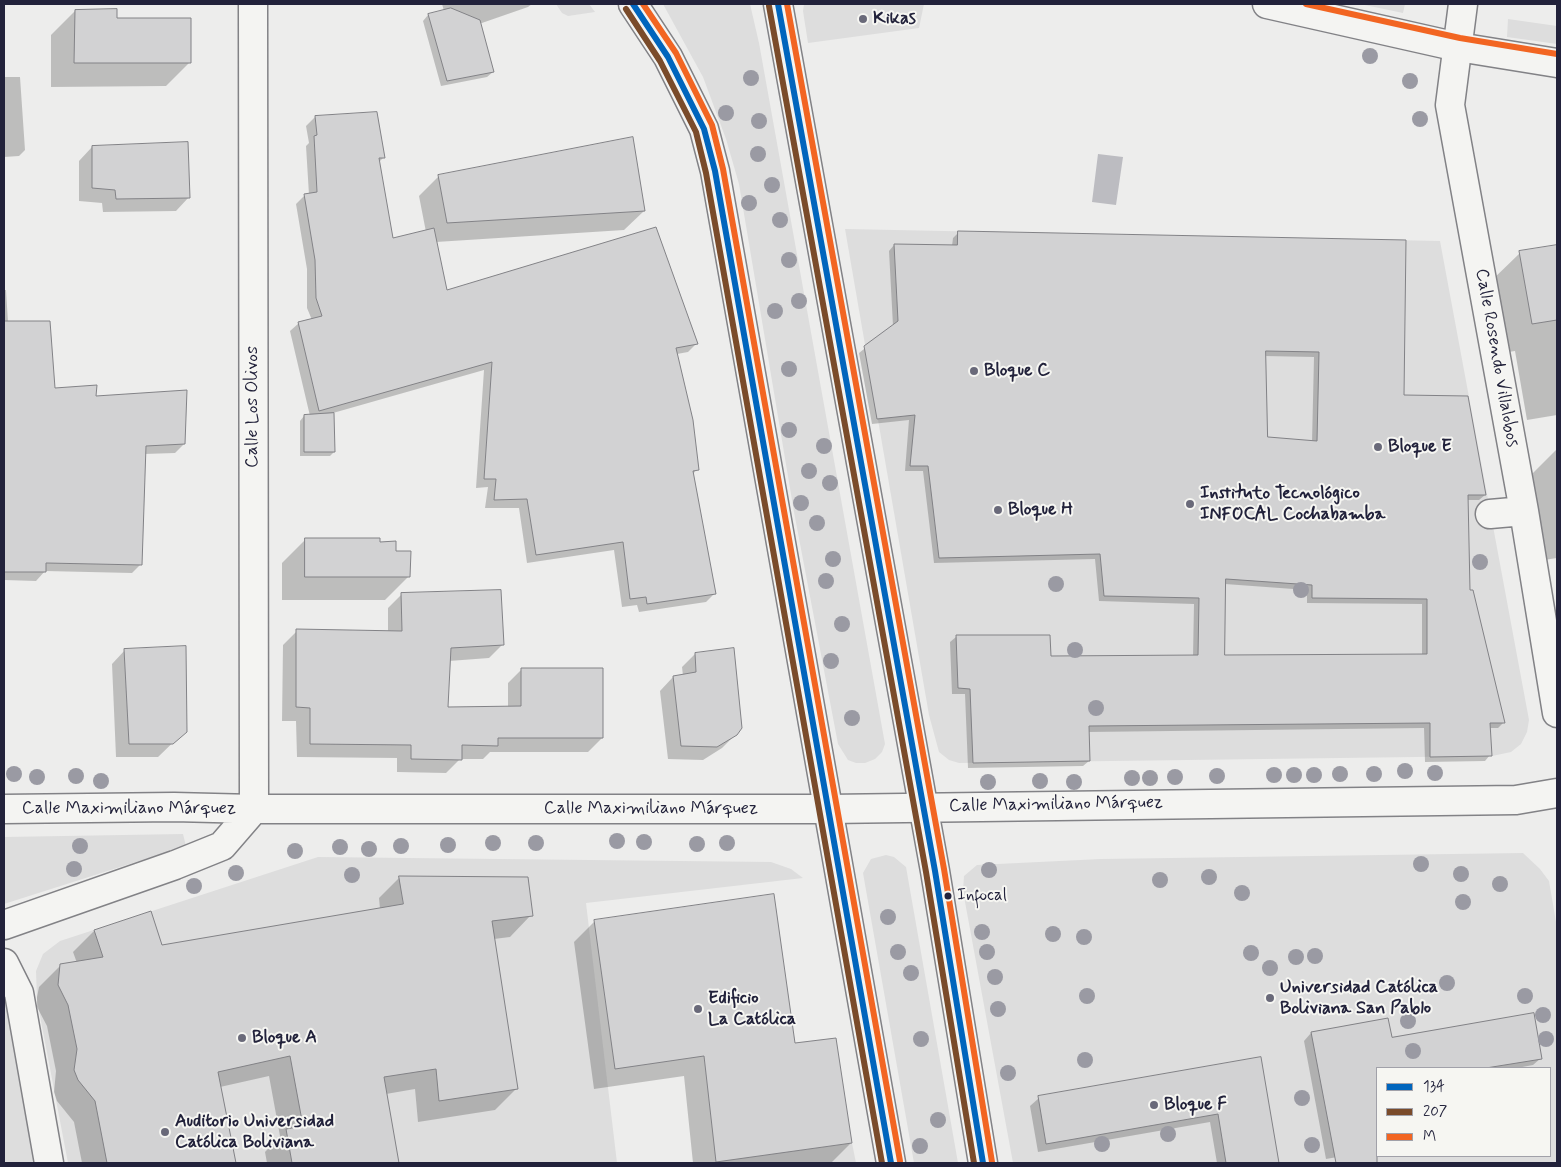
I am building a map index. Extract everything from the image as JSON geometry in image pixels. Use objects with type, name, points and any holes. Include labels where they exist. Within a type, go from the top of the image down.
[{"type":"main road","name":"Calle Los Olivos","points":[[253,4],[254,810]]},
{"type":"main road","points":[[633,4],[668,57],[704,129],[715,171],[891,1163]]},
{"type":"main road","points":[[778,4],[923,807],[983,1163]]},
{"type":"main road","points":[[1267,4],[1458,47],[1557,63]]},
{"type":"main road","name":"Calle Rosendo Villalobos","points":[[1464,4],[1450,105],[1524,511],[1557,713]]},
{"type":"main road","points":[[1490,514],[1524,511]]},
{"type":"main road","name":"Calle Maximiliano Márquez","points":[[4,809],[174,807],[254,810],[828,809],[1516,800],[1557,793]]},
{"type":"main road","name":"Calle Maximiliano Márquez","points":[[4,925],[166,868],[222,846],[254,810]]},
{"type":"main road","points":[[4,963],[18,993],[50,1163]]},
{"type":"shaded area","points":[[556,4],[589,4],[595,12],[568,16],[562,13]]},
{"type":"shaded area","points":[[663,4],[750,4],[759,43],[885,744],[882,752],[875,759],[865,763],[856,763],[848,760],[838,744],[794,512],[739,184],[726,139],[703,77]]},
{"type":"shaded area","name":"Kikas","points":[[804,4],[924,4],[919,28],[808,43],[803,11]]},
{"type":"shaded area","points":[[1360,4],[1405,4],[1403,13]]},
{"type":"shaded area","points":[[1508,19],[1557,26],[1557,44],[1507,37]]},
{"type":"shaded area","points":[[1098,154],[1123,157],[1116,205],[1092,202]]},
{"type":"shaded area","name":"Instituto Tecnológico INFOCAL Cochabamba","points":[[845,229],[1440,241],[1529,720],[1527,732],[1521,744],[1511,752],[1492,756],[959,763],[949,760],[939,752],[929,715]]},
{"type":"shaded area","points":[[183,834],[186,846],[4,904],[4,837]]},
{"type":"shaded area","name":"Universidad Católica Boliviana San Pablo","points":[[1523,853],[1540,869],[1549,881],[1557,928],[1557,1163],[1013,1163],[963,891],[964,876],[977,865],[1101,859]]},
{"type":"shaded area","points":[[886,855],[894,857],[906,867],[958,1163],[914,1163],[863,873],[871,859]]},
{"type":"shaded area","points":[[318,857],[771,862],[791,869],[803,878],[586,903],[617,1163],[68,1163],[37,1000],[36,971],[43,954],[60,941]]},
{"type":"shaded area","points":[[4,997],[9,1000],[39,1156],[34,1163],[4,1163]]},
{"type":"shaded area","points":[[852,1143],[856,1163],[706,1163]]},
{"type":"building","points":[[451,8],[480,20],[494,72],[447,81],[428,14]]},
{"type":"building","points":[[117,9],[117,18],[191,18],[191,63],[74,63],[75,10]]},
{"type":"building","points":[[377,112],[385,158],[379,158],[393,238],[434,228],[447,290],[656,227],[698,344],[676,348],[693,420],[699,470],[693,471],[716,594],[647,604],[646,597],[630,599],[623,542],[536,555],[527,499],[494,500],[496,479],[484,479],[492,362],[319,411],[298,322],[322,316],[316,298],[315,260],[304,194],[317,192],[314,136],[317,135],[315,116]]},
{"type":"building","points":[[633,137],[645,211],[447,223],[438,175]]},
{"type":"building","points":[[188,142],[190,198],[116,199],[115,190],[92,188],[92,146]]},
{"type":"building","name":"Instituto Tecnológico INFOCAL Cochabamba","points":[[958,231],[1406,240],[1404,395],[1468,396],[1486,495],[1468,495],[1470,590],[1473,590],[1505,723],[1490,723],[1492,756],[1430,757],[1430,723],[1089,726],[1090,761],[973,763],[970,689],[958,688],[956,635],[1050,635],[1051,656],[1198,655],[1199,598],[1104,596],[1100,554],[939,558],[928,466],[910,466],[915,415],[877,419],[864,346],[898,321],[894,244],[957,245]],"holes":[[[1266,351],[1319,352],[1317,441],[1268,437]],[[1226,579],[1312,585],[1312,598],[1427,599],[1427,654],[1225,655]]]},
{"type":"building","points":[[1557,245],[1557,320],[1532,324],[1519,251]]},
{"type":"building","points":[[4,321],[50,321],[55,388],[97,385],[96,396],[187,390],[185,444],[146,446],[142,565],[46,563],[46,572],[4,572]]},
{"type":"building","points":[[334,413],[335,452],[304,452],[304,415]]},
{"type":"building","points":[[305,538],[380,538],[380,542],[396,541],[396,551],[411,551],[410,577],[305,577]]},
{"type":"building","points":[[501,590],[504,645],[451,648],[448,707],[521,706],[521,668],[603,668],[603,738],[498,738],[498,746],[462,745],[462,760],[411,759],[411,745],[310,744],[310,708],[296,707],[296,629],[402,631],[401,593]]},
{"type":"building","points":[[186,646],[187,732],[173,744],[129,744],[124,649]]},
{"type":"building","points":[[734,648],[742,728],[737,735],[717,747],[681,746],[673,676],[696,672],[695,653]]},
{"type":"building","name":"Bloque A","points":[[399,876],[528,877],[533,916],[492,921],[518,1089],[439,1101],[436,1069],[384,1077],[399,1163],[292,1163],[286,1129],[303,1126],[290,1056],[218,1072],[236,1163],[107,1163],[95,1101],[78,1080],[74,1070],[77,1049],[68,1005],[58,985],[60,964],[103,957],[94,930],[151,911],[162,945],[403,904]]},
{"type":"building","name":"Edificio La Católica","points":[[774,894],[795,1043],[836,1038],[852,1143],[716,1162],[704,1056],[615,1069],[594,920]]},
{"type":"building","points":[[1534,1013],[1542,1059],[1492,1067],[1376,1067],[1377,1163],[1336,1163],[1311,1032],[1388,1018],[1392,1037]]},
{"type":"building","name":"Bloque F","points":[[1261,1057],[1279,1163],[1226,1163],[1218,1114],[1046,1144],[1038,1096]]},
{"type":"transit line","name":"134","points":[[633,4],[668,57],[704,129],[715,171],[891,1163]]},
{"type":"transit line","name":"M","points":[[643,4],[676,53],[712,125],[723,169],[900,1161]]},
{"type":"transit line","name":"134","points":[[778,4],[935,871],[983,1163]]},
{"type":"transit line","name":"M","points":[[787,4],[944,869],[992,1162]]},
{"type":"transit line","name":"M","points":[[1306,4],[1460,38],[1557,54]]},
{"type":"transit line","name":"207","points":[[769,6],[926,872],[974,1163]]},
{"type":"transit line","name":"207","points":[[626,9],[660,61],[696,132],[706,173],[882,1163]]},
{"type":"place","name":"Kikas","points":[[863,19]]},
{"type":"place","name":"Bloque C","points":[[974,371]]},
{"type":"place","name":"Bloque E","points":[[1378,447]]},
{"type":"place","name":"Instituto Tecnológico INFOCAL Cochabamba","points":[[1190,504]]},
{"type":"place","name":"Bloque H","points":[[998,510]]},
{"type":"place","name":"Infocal","points":[[948,896]]},
{"type":"place","name":"Universidad Católica Boliviana San Pablo","points":[[1270,998]]},
{"type":"place","name":"Edificio La Católica","points":[[698,1009]]},
{"type":"place","name":"Bloque A","points":[[242,1038]]},
{"type":"place","name":"Bloque F","points":[[1154,1105]]},
{"type":"place","name":"Auditorio Universidad Católica Boliviana","points":[[165,1132]]}]
